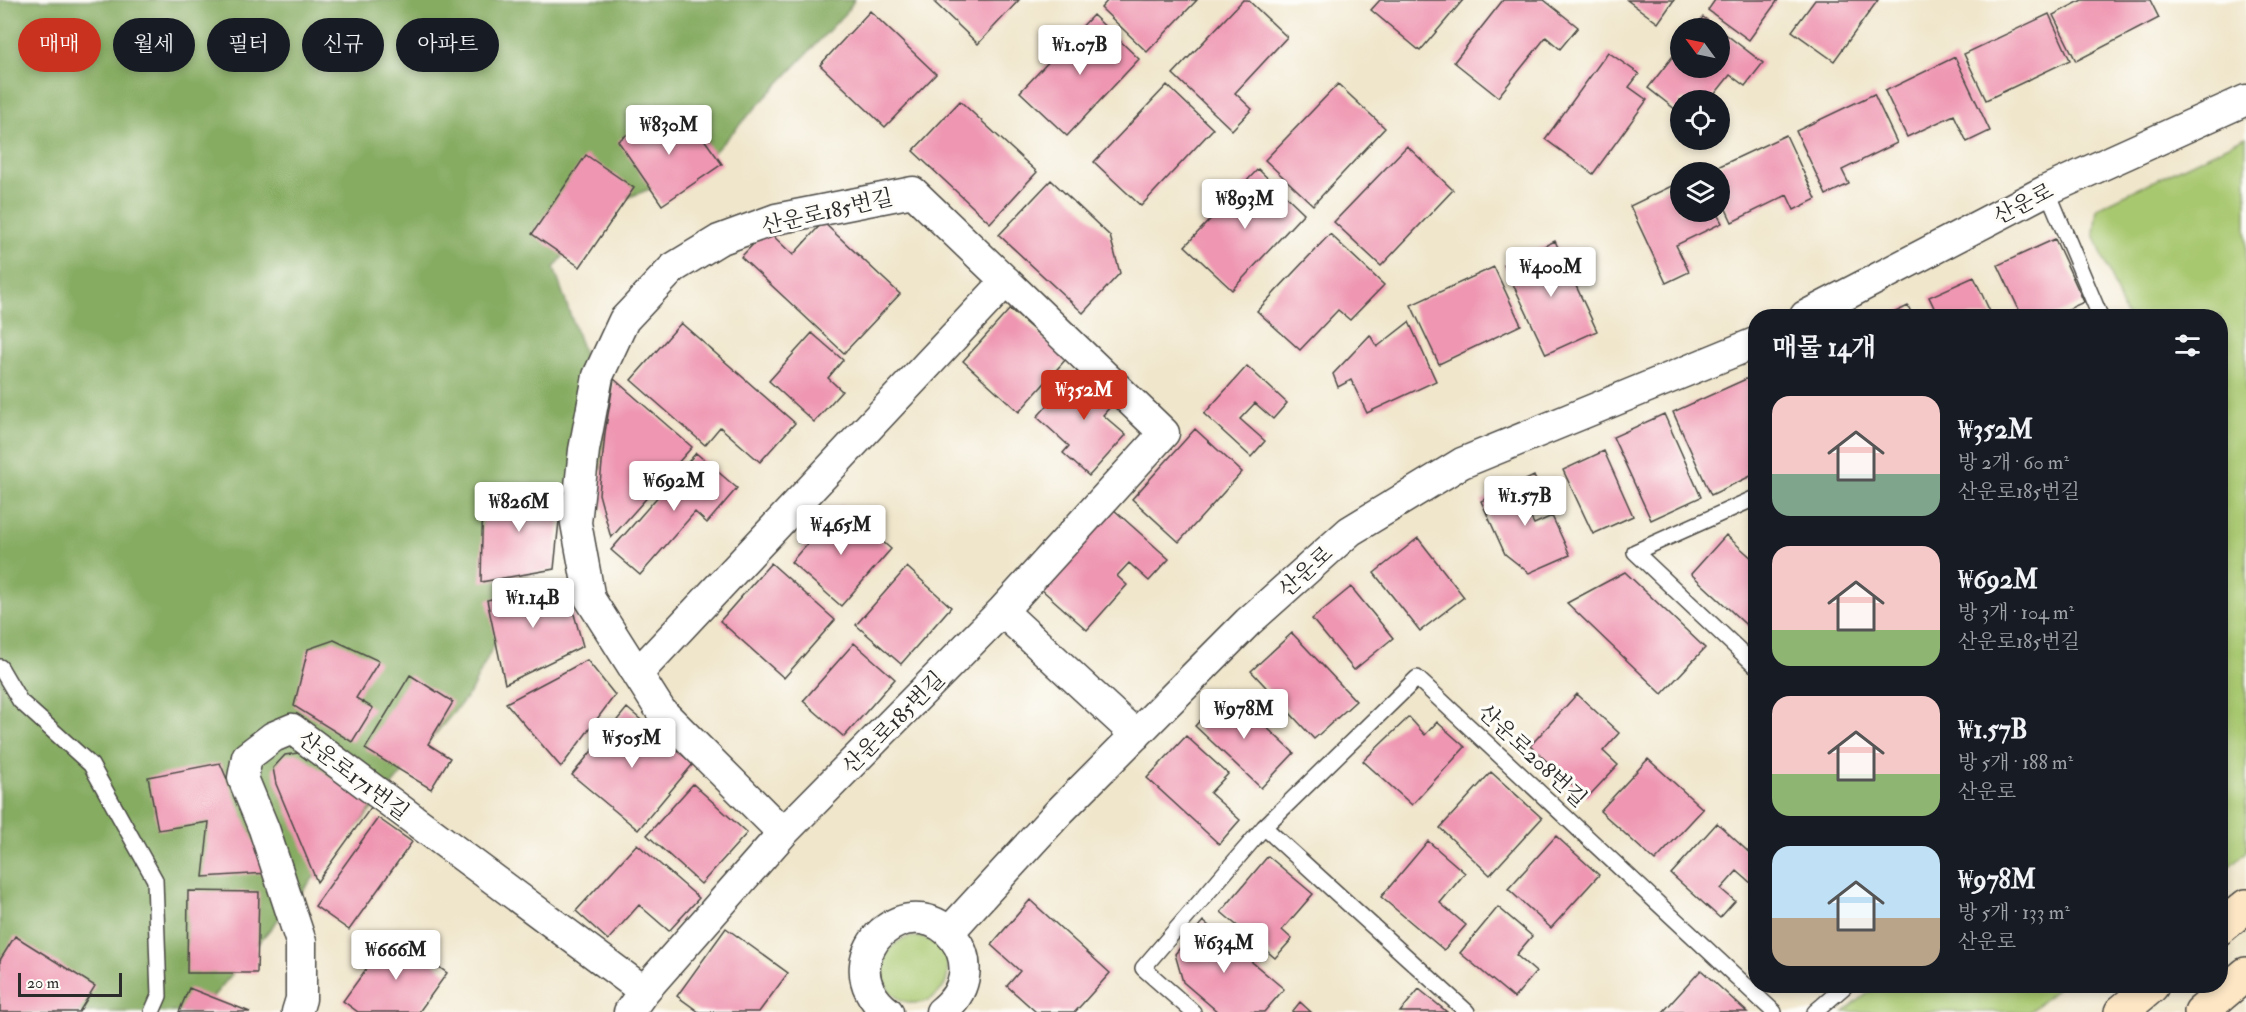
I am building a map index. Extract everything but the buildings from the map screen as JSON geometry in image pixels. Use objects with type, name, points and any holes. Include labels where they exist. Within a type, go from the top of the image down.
[{"type":"main road","points":[[2228,921],[2246,906]]},
{"type":"main road","points":[[2228,989],[2246,974]]},
{"type":"main road","points":[[2121,1012],[2144,993]]},
{"type":"main road","points":[[2201,1012],[2224,993]]},
{"type":"street","name":"산운로","points":[[1819,309],[2047,190],[2246,100]]},
{"type":"street","name":"산운로185번길","points":[[711,914],[783,833],[1002,611],[1164,433],[913,192],[776,219],[719,240],[673,268],[624,320],[598,376],[584,450],[576,523],[590,599],[661,711],[783,833]]},
{"type":"street","points":[[638,673],[1006,280]]},
{"type":"street","name":"산운로","points":[[949,932],[1059,812],[1248,622],[1350,531],[1462,463],[1748,346]]},
{"type":"street","points":[[1002,611],[1136,735]]},
{"type":"street","name":"산운로171번길","points":[[297,1012],[301,999],[301,942],[264,829],[243,778],[247,757],[273,737],[292,729],[637,1001],[711,914]]},
{"type":"street","points":[[882,1010],[871,995],[866,980],[867,957],[878,936],[890,926],[904,920],[936,923],[949,932],[959,944],[965,975],[952,1009]]},
{"type":"lane","points":[[2047,190],[2097,309]]},
{"type":"lane","points":[[1748,501],[1635,552],[1748,657]]},
{"type":"lane","points":[[0,667],[20,701],[92,765],[155,880],[159,996],[152,1012]]},
{"type":"lane","name":"산운로208번길","points":[[1193,1012],[1143,968],[1264,827],[1417,678],[1748,988]]},
{"type":"lane","points":[[1264,827],[1467,1012]]},
{"type":"lane","name":"산운로208번길","points":[[1754,993],[1774,1012]]},
{"type":"lane","points":[[1815,1012],[1837,993]]},
{"type":"green space","points":[[0,0],[854,0],[849,9],[695,172],[600,208],[554,268],[592,377],[609,458],[551,529],[470,693],[200,1012],[0,1012]]},
{"type":"green space","points":[[2246,137],[2246,852],[2228,867],[2228,309],[2123,309],[2094,234],[2097,208]]},
{"type":"green space","points":[[909,937],[921,937],[933,942],[943,952],[948,970],[946,983],[933,998],[921,1003],[909,1003],[897,998],[887,988],[882,976],[882,964],[887,952],[897,942]]},
{"type":"green space","points":[[1868,993],[2052,993],[2029,1012],[1844,1012]]}]
